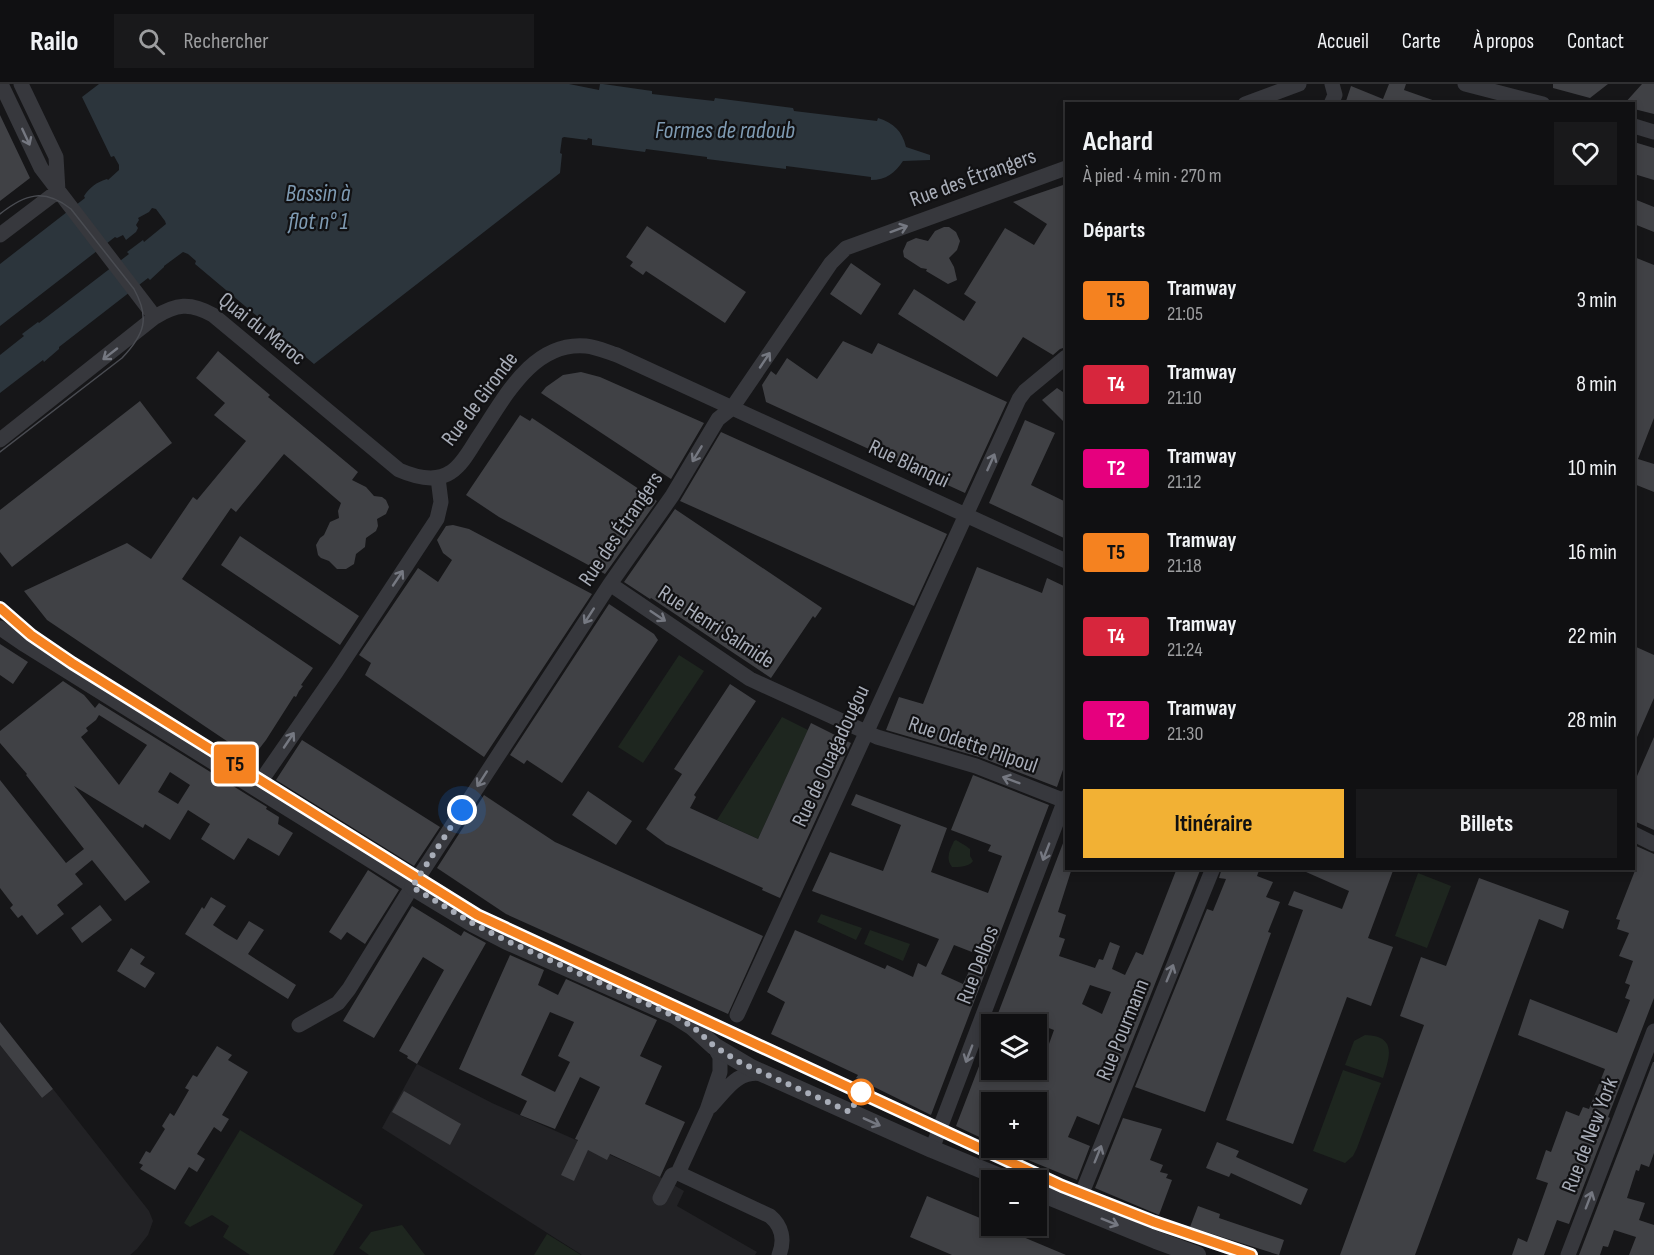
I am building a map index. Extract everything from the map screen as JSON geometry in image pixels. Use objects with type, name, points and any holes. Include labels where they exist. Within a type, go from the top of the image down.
[{"type":"street","points":[[1,84],[41,168],[155,317]]},
{"type":"street","points":[[21,84],[56,158],[58,191]]},
{"type":"street","points":[[1250,102],[1299,84]]},
{"type":"street","points":[[1332,84],[1335,95],[1332,102]]},
{"type":"street","points":[[1465,84],[1535,102]]},
{"type":"street","points":[[1635,126],[1654,132]]},
{"type":"street","name":"Rue des Étrangers","points":[[299,1025],[338,1003],[349,988],[412,887],[610,584],[672,496],[718,419],[732,408],[831,262],[846,248],[1065,168]]},
{"type":"street","points":[[0,235],[58,191]]},
{"type":"street","name":"Quai du Maroc","points":[[0,440],[155,317],[179,306],[192,307],[205,310],[218,319],[399,470],[412,476],[438,478]]},
{"type":"street","name":"Rue de Gironde","points":[[256,788],[337,671],[437,519],[441,502],[438,478],[452,471],[465,457],[522,375],[534,362],[563,347],[587,346],[603,350],[732,408]]},
{"type":"street","name":"Rue de Ouagadougou","points":[[737,1015],[1021,396],[1065,358]]},
{"type":"street","name":"Rue Blanqui","points":[[732,408],[1065,561]]},
{"type":"street","name":"Rue Henri Salmide","points":[[610,584],[750,679],[867,733]]},
{"type":"street","points":[[0,628],[474,924],[674,1016],[693,1027],[714,1046],[741,1063],[983,1170]]},
{"type":"street","name":"Rue Odette Pilpoul","points":[[867,733],[976,766],[1065,799]]},
{"type":"street","name":"Rue Delbos","points":[[932,1149],[1065,802]]},
{"type":"street","points":[[1635,834],[1654,844]]},
{"type":"street","name":"Rue Pourmann","points":[[1076,1208],[1212,870]]},
{"type":"street","name":"Rue de New York","points":[[1568,1255],[1654,1031]]},
{"type":"street","points":[[678,1173],[707,1110],[721,1066],[720,1057],[714,1046]]},
{"type":"street","points":[[707,1110],[739,1077],[754,1073],[765,1074]]},
{"type":"street","points":[[660,1198],[672,1175],[678,1173],[770,1216],[777,1224],[782,1236],[782,1249],[779,1255]]},
{"type":"street","points":[[1047,1196],[1197,1255]]},
{"type":"shaded area","points":[[679,655],[704,671],[643,763],[618,747]]},
{"type":"shaded area","points":[[782,717],[808,730],[758,839],[717,820]]},
{"type":"shaded area","points":[[956,840],[970,849],[973,861],[964,866],[952,867],[949,854]]},
{"type":"shaded area","points":[[1418,873],[1451,886],[1427,948],[1395,936]]},
{"type":"shaded area","points":[[821,914],[862,928],[856,940],[817,922]]},
{"type":"shaded area","points":[[870,930],[910,944],[903,961],[864,944]]},
{"type":"shaded area","points":[[1365,1035],[1375,1036],[1387,1043],[1389,1055],[1383,1078],[1345,1065],[1354,1041]]},
{"type":"shaded area","points":[[0,1045],[42,1098],[53,1089],[149,1211],[153,1221],[148,1235],[130,1255],[0,1255]]},
{"type":"shaded area","points":[[417,1064],[492,1103],[660,1177],[684,1191],[677,1206],[757,1252],[755,1255],[582,1255],[382,1128]]},
{"type":"shaded area","points":[[1343,1070],[1381,1083],[1357,1148],[1353,1156],[1345,1163],[1313,1151]]},
{"type":"shaded area","points":[[240,1130],[363,1205],[333,1255],[250,1255],[223,1237],[229,1226],[212,1215],[190,1227],[184,1223]]},
{"type":"shaded area","points":[[402,1225],[425,1255],[369,1255],[359,1248],[371,1232]]},
{"type":"shaded area","points":[[547,1234],[581,1255],[534,1255]]},
{"type":"water","name":"Bassin à flot n° 1","points":[[99,84],[569,84],[599,90],[600,84],[603,84],[652,91],[652,94],[714,101],[715,98],[877,121],[878,118],[897,128],[906,147],[930,155],[930,160],[903,161],[890,175],[871,180],[871,177],[786,166],[786,169],[646,149],[645,152],[592,145],[592,139],[564,137],[560,153],[562,154],[560,173],[314,364],[183,252],[150,280],[148,278],[59,347],[44,362],[43,360],[0,393],[0,355],[24,336],[22,334],[166,224],[156,209],[152,208],[138,218],[136,232],[126,240],[123,235],[115,237],[0,326],[0,264],[85,198],[84,196],[94,185],[108,180],[119,170],[119,165],[114,156],[111,157],[82,97]]},
{"type":"building","points":[[1389,84],[1406,84],[1404,90],[1438,102],[1346,102],[1351,86],[1383,99]]},
{"type":"building","points":[[1553,84],[1608,84],[1590,98],[1553,88]]},
{"type":"building","points":[[1642,84],[1654,84],[1654,114],[1635,109],[1635,102],[1626,102]]},
{"type":"building","points":[[0,115],[30,178],[0,201]]},
{"type":"building","points":[[1635,142],[1654,148],[1654,180],[1635,174]]},
{"type":"building","points":[[1065,184],[1065,347],[1053,355],[1023,337],[997,377],[898,314],[914,289],[964,321],[976,302],[964,294],[1005,228],[1034,245],[1047,224],[1013,202]]},
{"type":"building","points":[[1635,199],[1654,207],[1654,232],[1635,224]]},
{"type":"building","points":[[647,226],[746,292],[725,323],[646,271],[643,275],[630,266],[633,262],[626,257]]},
{"type":"building","points":[[949,227],[956,232],[960,241],[957,250],[949,258],[957,280],[948,284],[926,271],[927,269],[921,268],[904,257],[903,251],[907,242],[916,238],[928,241],[935,231]]},
{"type":"building","points":[[1635,257],[1654,265],[1654,418],[1638,459],[1654,464],[1654,492],[1635,484]]},
{"type":"building","points":[[851,263],[881,284],[861,315],[830,294]]},
{"type":"building","points":[[843,341],[872,354],[878,343],[1007,402],[965,493],[766,402],[762,385],[771,371],[776,375],[787,358],[817,379]]},
{"type":"building","points":[[218,351],[270,395],[268,397],[358,472],[352,480],[366,487],[374,496],[382,497],[389,507],[386,514],[377,519],[376,531],[366,538],[365,547],[356,554],[354,564],[346,569],[337,569],[318,555],[316,545],[330,522],[339,518],[338,511],[341,503],[284,454],[236,512],[231,508],[182,579],[313,668],[296,697],[294,696],[252,758],[47,620],[24,591],[127,543],[151,559],[193,497],[197,500],[246,441],[214,415],[225,403],[196,378]]},
{"type":"building","points":[[581,372],[600,377],[704,423],[671,479],[541,393],[563,375]]},
{"type":"building","points":[[1057,388],[1065,393],[1065,423],[1042,400]]},
{"type":"building","points":[[140,401],[172,443],[12,567],[0,552],[0,510]]},
{"type":"building","points":[[520,415],[530,421],[532,418],[657,501],[605,574],[499,517],[466,495]]},
{"type":"building","points":[[1025,420],[1055,433],[1031,485],[1065,502],[1065,539],[989,503]]},
{"type":"building","points":[[721,432],[947,534],[914,606],[680,501]]},
{"type":"building","points":[[675,509],[822,608],[815,618],[813,616],[771,678],[624,582]]},
{"type":"building","points":[[453,525],[469,529],[592,594],[484,757],[365,675],[371,663],[359,655],[418,568],[438,582],[452,560],[443,553],[437,540],[446,526]]},
{"type":"building","points":[[240,536],[359,616],[340,645],[221,565]]},
{"type":"building","points":[[977,567],[1042,593],[1047,578],[1065,587],[1065,764],[1057,787],[979,757],[886,730],[899,697],[923,704]]},
{"type":"building","points":[[609,604],[654,634],[658,640],[562,783],[527,760],[524,764],[510,755]]},
{"type":"building","points":[[0,644],[28,662],[13,684],[0,675]]},
{"type":"building","points":[[1635,646],[1654,655],[1654,698],[1635,742]]},
{"type":"building","points":[[63,681],[84,695],[95,708],[99,703],[267,807],[266,809],[279,817],[278,824],[293,833],[279,856],[248,838],[234,860],[201,839],[210,824],[188,810],[170,840],[145,824],[143,828],[74,786],[150,882],[125,901],[92,860],[75,874],[83,884],[57,905],[64,914],[37,935],[22,915],[18,918],[10,908],[13,905],[0,888],[0,780],[66,863],[84,849],[27,774],[0,743],[0,731]],"holes":[[[99,715],[147,745],[119,785],[81,737],[88,731],[86,728]],[[170,772],[190,785],[178,804],[158,792]]]},
{"type":"building","points":[[730,684],[756,701],[694,795],[696,797],[690,808],[758,839],[811,723],[851,743],[780,898],[666,844],[646,829],[682,774],[674,769]]},
{"type":"building","points":[[1654,737],[1654,830],[1635,821],[1635,781]]},
{"type":"building","points":[[302,740],[440,827],[414,866],[276,780]]},
{"type":"building","points":[[973,775],[1049,805],[931,1115],[856,1078],[858,1075],[771,1034],[785,1002],[767,992],[795,930],[885,969],[887,965],[913,977],[918,963],[926,967],[939,939],[812,891],[830,852],[883,871],[901,825],[851,805],[856,794],[947,828],[931,872],[988,893],[1002,856],[988,851],[991,845],[951,830]],"holes":[[[954,945],[977,954],[963,984],[941,974]]]},
{"type":"building","points":[[588,791],[632,821],[616,845],[572,815]]},
{"type":"building","points":[[484,795],[555,842],[763,936],[728,1014],[506,914],[437,868]]},
{"type":"building","points":[[1065,838],[1065,870],[1071,870],[1058,912],[1066,915],[1059,937],[1065,939],[1059,956],[1095,968],[1099,959],[1103,960],[1110,942],[1120,946],[1112,969],[1125,975],[1136,952],[1143,955],[1176,870],[1200,870],[1099,1125],[1077,1116],[1068,1137],[1090,1146],[1077,1180],[1023,1158],[1047,1158],[1047,1092],[981,1092],[981,1138],[956,1126],[981,1061],[981,1080],[1047,1080],[1047,1049],[1054,1030],[1047,1027],[1047,1014],[998,1014]],"holes":[[[1090,985],[1111,992],[1102,1014],[1082,1004]]]},
{"type":"building","points":[[1635,845],[1654,854],[1654,998],[1569,1224],[1557,1220],[1544,1255],[1512,1255],[1518,1238],[1527,1242],[1548,1183],[1536,1179],[1546,1150],[1551,1152],[1566,1111],[1579,1116],[1583,1107],[1589,1109],[1605,1069],[1518,1035],[1530,999],[1617,1033],[1630,1000],[1625,998],[1630,985],[1625,983],[1633,961],[1619,956],[1629,933],[1617,929],[1620,920],[1616,919],[1636,868]]},
{"type":"building","points":[[368,870],[399,890],[365,944],[347,932],[341,940],[329,932]]},
{"type":"building","points":[[1221,870],[1259,870],[1257,876],[1273,882],[1266,897],[1280,902],[1268,932],[1271,933],[1205,1112],[1135,1087],[1207,909],[1213,911],[1226,879],[1219,878]]},
{"type":"building","points":[[1302,870],[1393,870],[1368,938],[1393,947],[1371,1006],[1347,997],[1293,1144],[1226,1120],[1303,910],[1288,905],[1294,891],[1342,909],[1349,891]]},
{"type":"building","points":[[1479,878],[1569,911],[1563,929],[1539,919],[1415,1255],[1340,1255],[1424,1025],[1400,1016],[1421,957],[1446,966]]},
{"type":"building","points":[[211,897],[226,906],[213,925],[225,933],[237,940],[249,921],[264,930],[248,954],[296,985],[288,999],[185,934]]},
{"type":"building","points":[[100,905],[112,920],[82,943],[71,928]]},
{"type":"building","points":[[412,906],[461,936],[464,931],[486,943],[417,1064],[399,1051],[444,970],[423,957],[374,1038],[343,1021]]},
{"type":"building","points":[[131,948],[145,957],[140,964],[155,973],[145,988],[117,971]]},
{"type":"building","points":[[510,955],[544,970],[538,985],[558,995],[566,979],[657,1020],[640,1056],[662,1066],[645,1104],[685,1122],[660,1177],[610,1154],[607,1160],[588,1150],[574,1181],[561,1175],[600,1087],[580,1077],[555,1129],[520,1115],[527,1101],[459,1069]],"holes":[[[550,1012],[574,1022],[558,1056],[570,1062],[555,1092],[521,1075]]]},
{"type":"building","points":[[0,1022],[53,1089],[42,1098],[0,1045]]},
{"type":"building","points":[[217,1046],[232,1055],[228,1060],[248,1072],[222,1115],[229,1119],[221,1132],[214,1127],[197,1154],[205,1159],[197,1172],[189,1167],[175,1190],[140,1169],[143,1165],[139,1163],[146,1151],[150,1153],[165,1129],[162,1126],[170,1113],[174,1116],[189,1090],[185,1088],[193,1075],[197,1077]]},
{"type":"building","points":[[1653,1062],[1654,1153],[1649,1167],[1641,1164],[1639,1171],[1636,1170],[1627,1198],[1645,1203],[1639,1220],[1654,1225],[1654,1255],[1629,1255],[1636,1237],[1614,1230],[1608,1247],[1603,1246],[1600,1255],[1579,1255]]},
{"type":"building","points":[[404,1091],[461,1124],[450,1145],[392,1112]]},
{"type":"building","points":[[1123,1118],[1162,1129],[1150,1160],[1163,1165],[1160,1172],[1168,1174],[1166,1178],[1172,1180],[1159,1215],[1095,1188]]},
{"type":"building","points":[[1217,1142],[1239,1151],[1236,1157],[1308,1189],[1301,1205],[1231,1173],[1229,1177],[1206,1168]]},
{"type":"building","points":[[927,1196],[981,1218],[981,1236],[1021,1236],[1066,1255],[952,1255],[910,1237]]},
{"type":"building","points":[[1198,1206],[1220,1214],[1219,1218],[1284,1240],[1279,1255],[1190,1227]]},
{"type":"tram line","points":[[0,214],[18,202],[35,196],[52,198],[71,209],[134,289],[143,317],[143,325],[136,341],[122,358],[0,452]]},
{"type":"tram line","name":"T5","points":[[0,608],[31,635],[72,663],[477,915],[1062,1186],[1192,1236],[1251,1255]]},
{"type":"tram line","points":[[0,617],[477,915],[1062,1186],[1135,1215],[1251,1255]]},
{"type":"route","points":[[462,810],[412,887],[507,941],[674,1016],[693,1027],[714,1046],[751,1068],[850,1112],[861,1092]]},
{"type":"water label","name":"Formes de radoub","points":[[725,130]]}]
